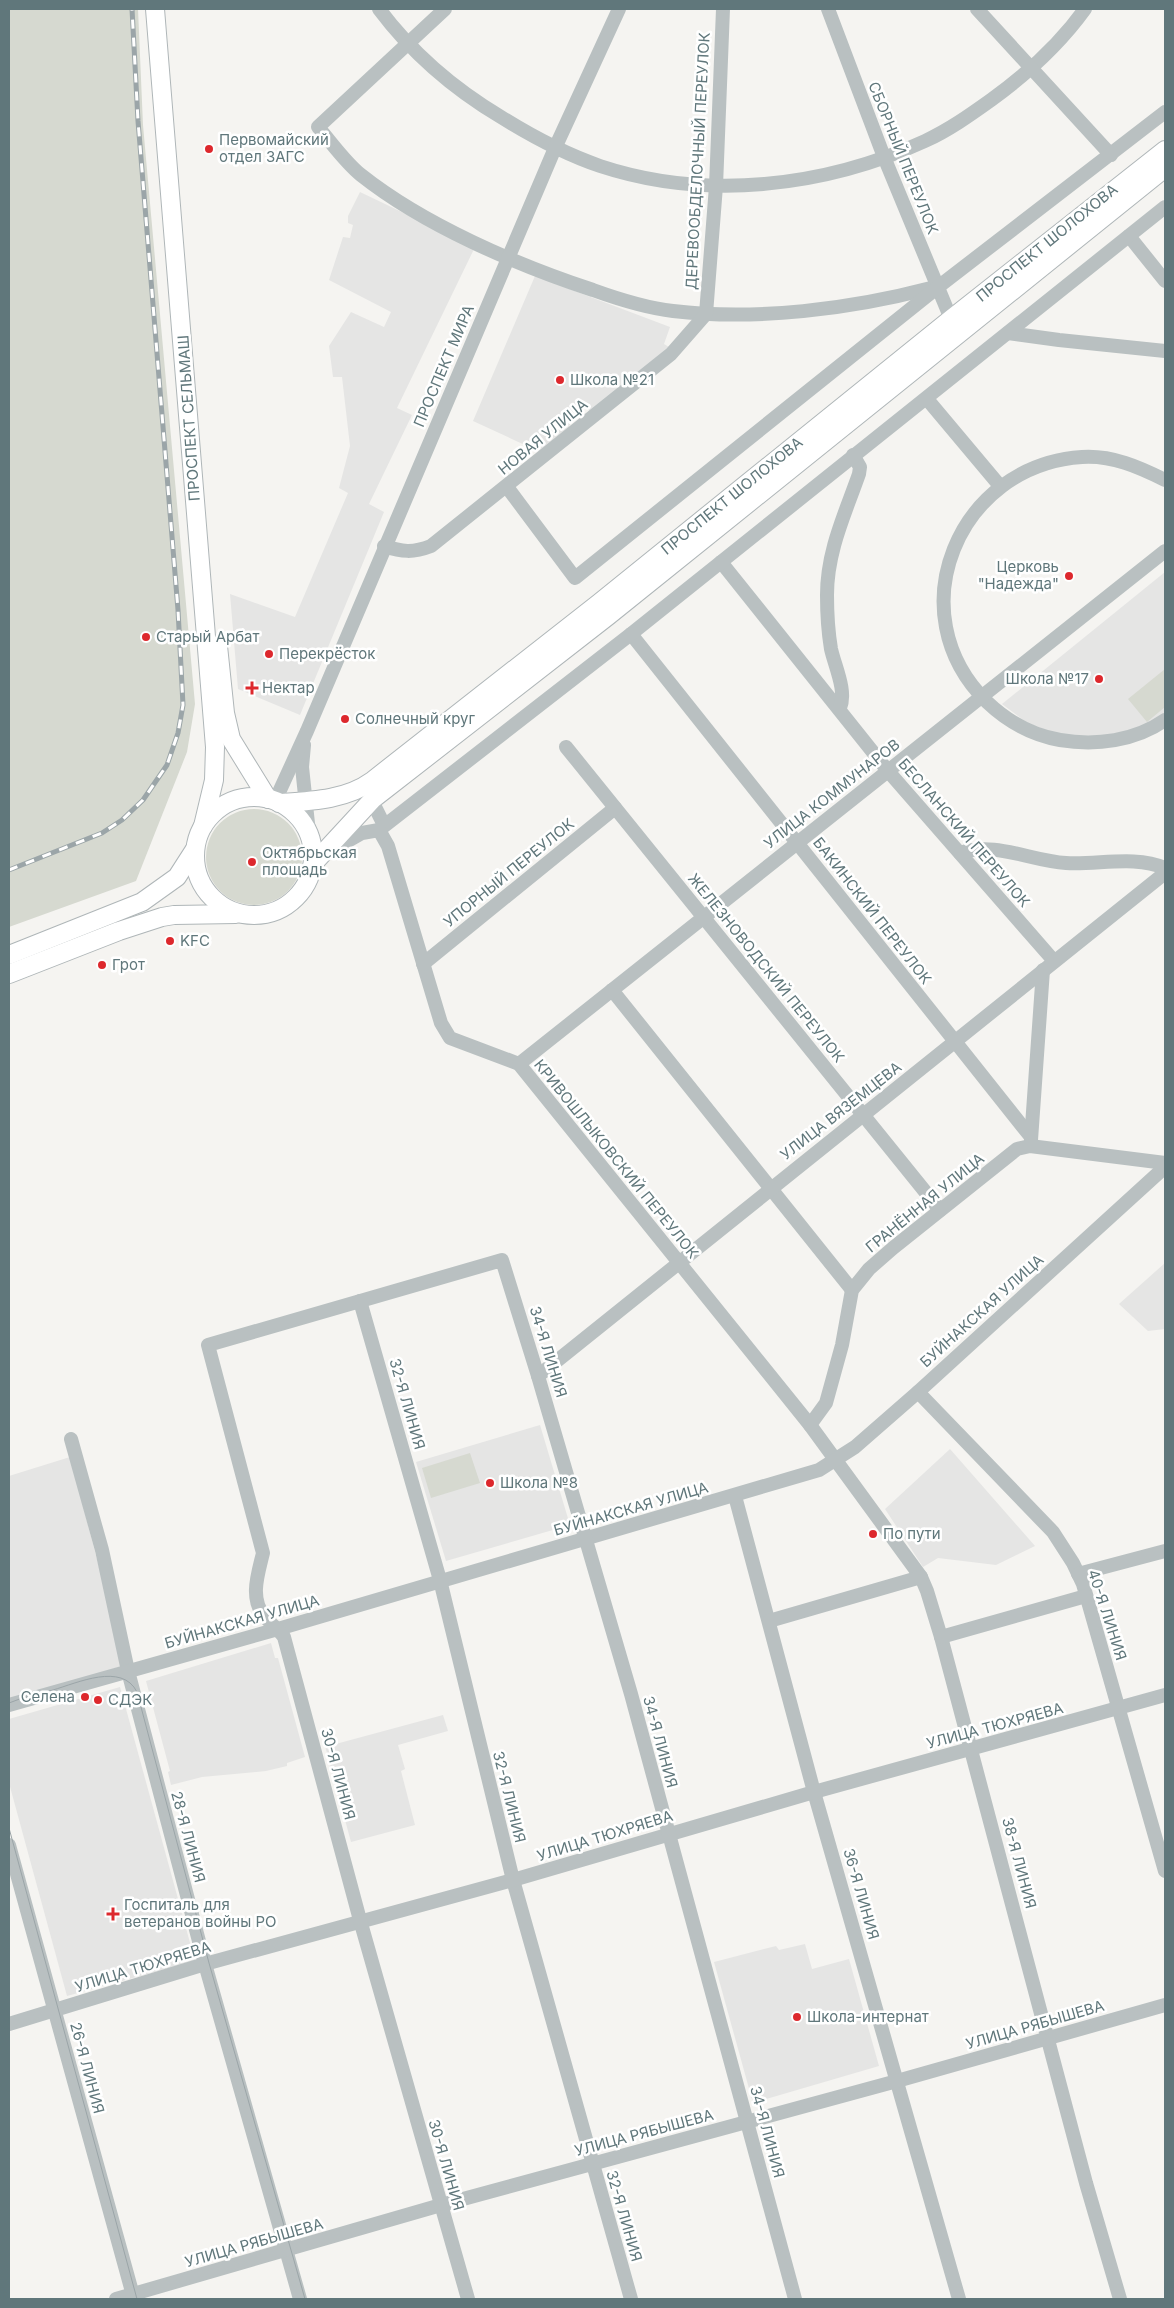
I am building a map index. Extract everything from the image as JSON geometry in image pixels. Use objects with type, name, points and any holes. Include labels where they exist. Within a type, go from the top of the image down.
[{"type":"main road","name":"ПРОСПЕКТ СЕЛЬМАШ","points":[[156,9],[215,746],[214,780],[203,826]]},
{"type":"main road","name":"ПРОСПЕКТ СЕЛЬМАШ","points":[[164,9],[225,713],[231,739],[274,801]]},
{"type":"main road","name":"ПРОСПЕКТ ШОЛОХОВА","points":[[274,801],[304,801],[344,795],[372,781],[599,603],[951,319],[1165,150]]},
{"type":"main road","name":"ПРОСПЕКТ ШОЛОХОВА","points":[[318,858],[372,801],[608,616],[1165,168]]},
{"type":"main road","points":[[9,955],[142,902],[177,877],[195,849],[203,826],[217,810],[232,802],[246,798],[274,801],[297,816],[308,833],[318,858],[302,891],[286,907],[261,915],[162,917],[119,931],[9,974]]},
{"type":"main road","points":[[195,849],[196,866],[204,889],[219,904],[242,914]]},
{"type":"street","points":[[379,9],[428,64],[477,102],[555,148],[602,167],[630,174],[663,181],[716,186],[774,183],[808,178],[884,157],[926,141],[962,121],[1032,68],[1067,33],[1085,9]]},
{"type":"street","points":[[445,9],[318,127],[360,174],[431,220],[508,259],[615,298],[671,311],[706,314],[782,312],[890,299],[938,287]]},
{"type":"street","name":"ПРОСПЕКТ МИРА","points":[[274,801],[304,737],[555,148],[619,9]]},
{"type":"street","name":"ДЕРЕВООБДЕЛОЧНЫЙ ПЕРЕУЛОК","points":[[706,314],[716,186],[723,9]]},
{"type":"street","name":"СБОРНЫЙ ПЕРЕУЛОК","points":[[828,9],[884,157],[951,319]]},
{"type":"street","points":[[978,9],[1111,155]]},
{"type":"street","points":[[507,487],[575,578],[938,287],[1165,112]]},
{"type":"street","points":[[318,858],[362,833],[382,828],[474,758],[904,414],[927,399],[1165,207]]},
{"type":"street","points":[[1129,236],[1165,281]]},
{"type":"street","name":"НОВАЯ УЛИЦА","points":[[384,546],[403,552],[418,552],[432,546],[671,354],[706,314]]},
{"type":"street","points":[[1008,333],[1051,340],[1165,351]]},
{"type":"street","points":[[927,399],[1000,486]]},
{"type":"street","points":[[840,708],[843,700],[831,648],[827,593],[834,540],[859,474],[860,467],[853,455]]},
{"type":"street","points":[[1165,480],[1136,466],[1108,458],[1083,457],[1049,462],[1024,472],[1000,486],[968,520],[954,546],[946,574],[944,599],[946,625],[952,648],[968,679],[998,712],[1025,729],[1050,738],[1077,743],[1106,742],[1135,735],[1165,720]]},
{"type":"street","name":"УЛИЦА КОММУНАРОВ","points":[[519,1064],[1165,551]]},
{"type":"street","name":"БЕСЛАНСКИЙ ПЕРЕУЛОК","points":[[721,562],[840,708],[888,771],[960,854],[1049,966]]},
{"type":"street","name":"БАКИНСКИЙ ПЕРЕУЛОК","points":[[631,634],[797,842],[1030,1141]]},
{"type":"street","name":"ПРОСПЕКТ МИРА","points":[[304,737],[302,767],[308,833]]},
{"type":"street","name":"ЖЕЛЕЗНОВОДСКИЙ ПЕРЕУЛОК","points":[[566,747],[940,1210]]},
{"type":"street","name":"КРИВОШЛЫКОВСКИЙ ПЕРЕУЛОК","points":[[372,801],[388,846],[441,1023],[450,1038],[519,1064],[810,1425],[835,1459]]},
{"type":"street","name":"УПОРНЫЙ ПЕРЕУЛОК","points":[[423,964],[615,808]]},
{"type":"street","points":[[960,854],[974,849],[987,848],[1064,863],[1154,863],[1165,868]]},
{"type":"street","name":"УЛИЦА ВЯЗЕМЦЕВА","points":[[538,1376],[680,1265],[772,1188],[1165,873]]},
{"type":"street","points":[[1049,966],[1030,1141],[1165,1165]]},
{"type":"street","points":[[612,990],[852,1290]]},
{"type":"street","name":"ГРАНЁННАЯ УЛИЦА","points":[[810,1425],[826,1403],[842,1345],[852,1290],[869,1269],[940,1210],[1017,1149],[1030,1141]]},
{"type":"street","name":"БУЙНАКСКАЯ УЛИЦА","points":[[9,1705],[278,1629],[819,1470],[855,1446],[918,1392],[1165,1165]]},
{"type":"street","name":"34-Я ЛИНИЯ","points":[[360,1301],[502,1260],[631,1694],[795,2299]]},
{"type":"street","name":"30-Я ЛИНИЯ","points":[[360,1301],[208,1345],[263,1553],[256,1587],[256,1600],[266,1618],[284,1636],[360,1920],[468,2299]]},
{"type":"street","name":"32-Я ЛИНИЯ","points":[[360,1301],[440,1580],[513,1880],[631,2299]]},
{"type":"street","name":"40-Я ЛИНИЯ","points":[[918,1392],[1052,1532],[1078,1574],[1119,1708],[1165,1871]]},
{"type":"street","name":"28-Я ЛИНИЯ","points":[[70,1439],[102,1550],[128,1671],[205,1964],[300,2299]]},
{"type":"street","name":"38-Я ЛИНИЯ","points":[[835,1459],[921,1577],[927,1591],[972,1749],[1086,2183],[1120,2299]]},
{"type":"street","name":"36-Я ЛИНИЯ","points":[[735,1496],[814,1792],[959,2299]]},
{"type":"street","points":[[1078,1574],[1165,1551]]},
{"type":"street","points":[[769,1621],[921,1577]]},
{"type":"street","points":[[941,1637],[1086,1596]]},
{"type":"street","name":"УЛИЦА ТЮХРЯЕВА","points":[[9,2024],[205,1964],[360,1920],[513,1880],[814,1792],[1165,1695]]},
{"type":"street","name":"26-Я ЛИНИЯ","points":[[9,1845],[133,2297]]},
{"type":"street","name":"УЛИЦА РЯБЫШЕВА","points":[[116,2299],[133,2297],[441,2205],[897,2081],[1165,2005]]},
{"type":"shaded area","points":[[9,9],[138,9],[143,125],[195,704],[187,752],[136,881],[9,927]]},
{"type":"shaded area","points":[[360,192],[475,247],[397,408],[412,415],[369,504],[384,512],[300,715],[238,689],[230,594],[295,617],[348,493],[339,488],[350,446],[342,377],[333,377],[329,346],[351,312],[384,327],[391,312],[329,280],[343,237],[350,238],[353,225],[348,223],[348,216]]},
{"type":"shaded area","name":"Школа №21","points":[[535,276],[670,327],[664,344],[669,347],[591,412],[580,403],[566,433],[540,452],[473,421]]},
{"type":"shaded area","name":"Школа №17","points":[[1165,572],[1165,717],[1154,723],[1097,739],[1053,733],[1026,722],[1002,704]]},
{"type":"shaded area","points":[[1165,669],[1165,707],[1147,722],[1128,699]]},
{"type":"shaded area","points":[[254,809],[272,813],[288,823],[298,839],[302,857],[298,875],[288,891],[272,901],[254,905],[236,901],[220,891],[210,875],[206,857],[210,839],[220,823],[236,813]]},
{"type":"shaded area","points":[[1165,1263],[1165,1329],[1148,1331],[1119,1304]]},
{"type":"shaded area","name":"Школа №8","points":[[540,1425],[570,1525],[446,1561],[416,1462]]},
{"type":"shaded area","points":[[950,1449],[1035,1546],[996,1565],[938,1558],[923,1567],[885,1509]]},
{"type":"shaded area","points":[[470,1453],[480,1483],[431,1498],[422,1468]]},
{"type":"shaded area","points":[[70,1457],[123,1658],[122,1666],[9,1702],[9,1476]]},
{"type":"shaded area","points":[[271,1643],[275,1658],[278,1658],[305,1757],[287,1763],[287,1766],[266,1771],[202,1777],[171,1785],[168,1772],[170,1771],[146,1681]]},
{"type":"shaded area","points":[[120,1687],[195,1961],[67,1996],[9,1783],[9,1719]]},
{"type":"shaded area","points":[[443,1715],[448,1731],[398,1745],[405,1769],[401,1771],[415,1825],[351,1842],[324,1742],[329,1740],[332,1745]]},
{"type":"shaded area","name":"Школа-интернат","points":[[805,1944],[812,1969],[849,1959],[879,2066],[753,2103],[714,1962],[776,1946],[779,1950]]},
{"type":"tram line","points":[[9,1703],[98,1677],[110,1676],[121,1678],[130,1683],[137,1692],[209,1963],[305,2299]]},
{"type":"tram line","points":[[9,1828],[137,2299]]},
{"type":"railway","points":[[9,870],[102,833],[122,820],[143,800],[167,765],[178,733],[183,705],[178,610],[138,121],[132,9]]},
{"type":"place","name":"Первомайский отдел ЗАГС","points":[[209,149]]},
{"type":"place","name":"Школа №21","points":[[560,380]]},
{"type":"place","name":"Церковь \"Надежда\"","points":[[1069,576]]},
{"type":"place","name":"Старый Арбат","points":[[146,637]]},
{"type":"place","name":"Перекрёсток","points":[[269,654]]},
{"type":"place","name":"Школа №17","points":[[1099,679]]},
{"type":"place","name":"Нектар","points":[[252,688]]},
{"type":"place","name":"Солнечный круг","points":[[345,719]]},
{"type":"place","name":"Октябрьская площадь","points":[[252,862]]},
{"type":"place","name":"KFC","points":[[170,941]]},
{"type":"place","name":"Грот","points":[[102,965]]},
{"type":"place","name":"Школа №8","points":[[490,1483]]},
{"type":"place","name":"По пути","points":[[873,1534]]},
{"type":"place","name":"Селена","points":[[85,1697]]},
{"type":"place","name":"СДЭК","points":[[98,1700]]},
{"type":"place","name":"Госпиталь для ветеранов войны РО","points":[[113,1914]]},
{"type":"place","name":"Школа-интернат","points":[[797,2017]]}]
